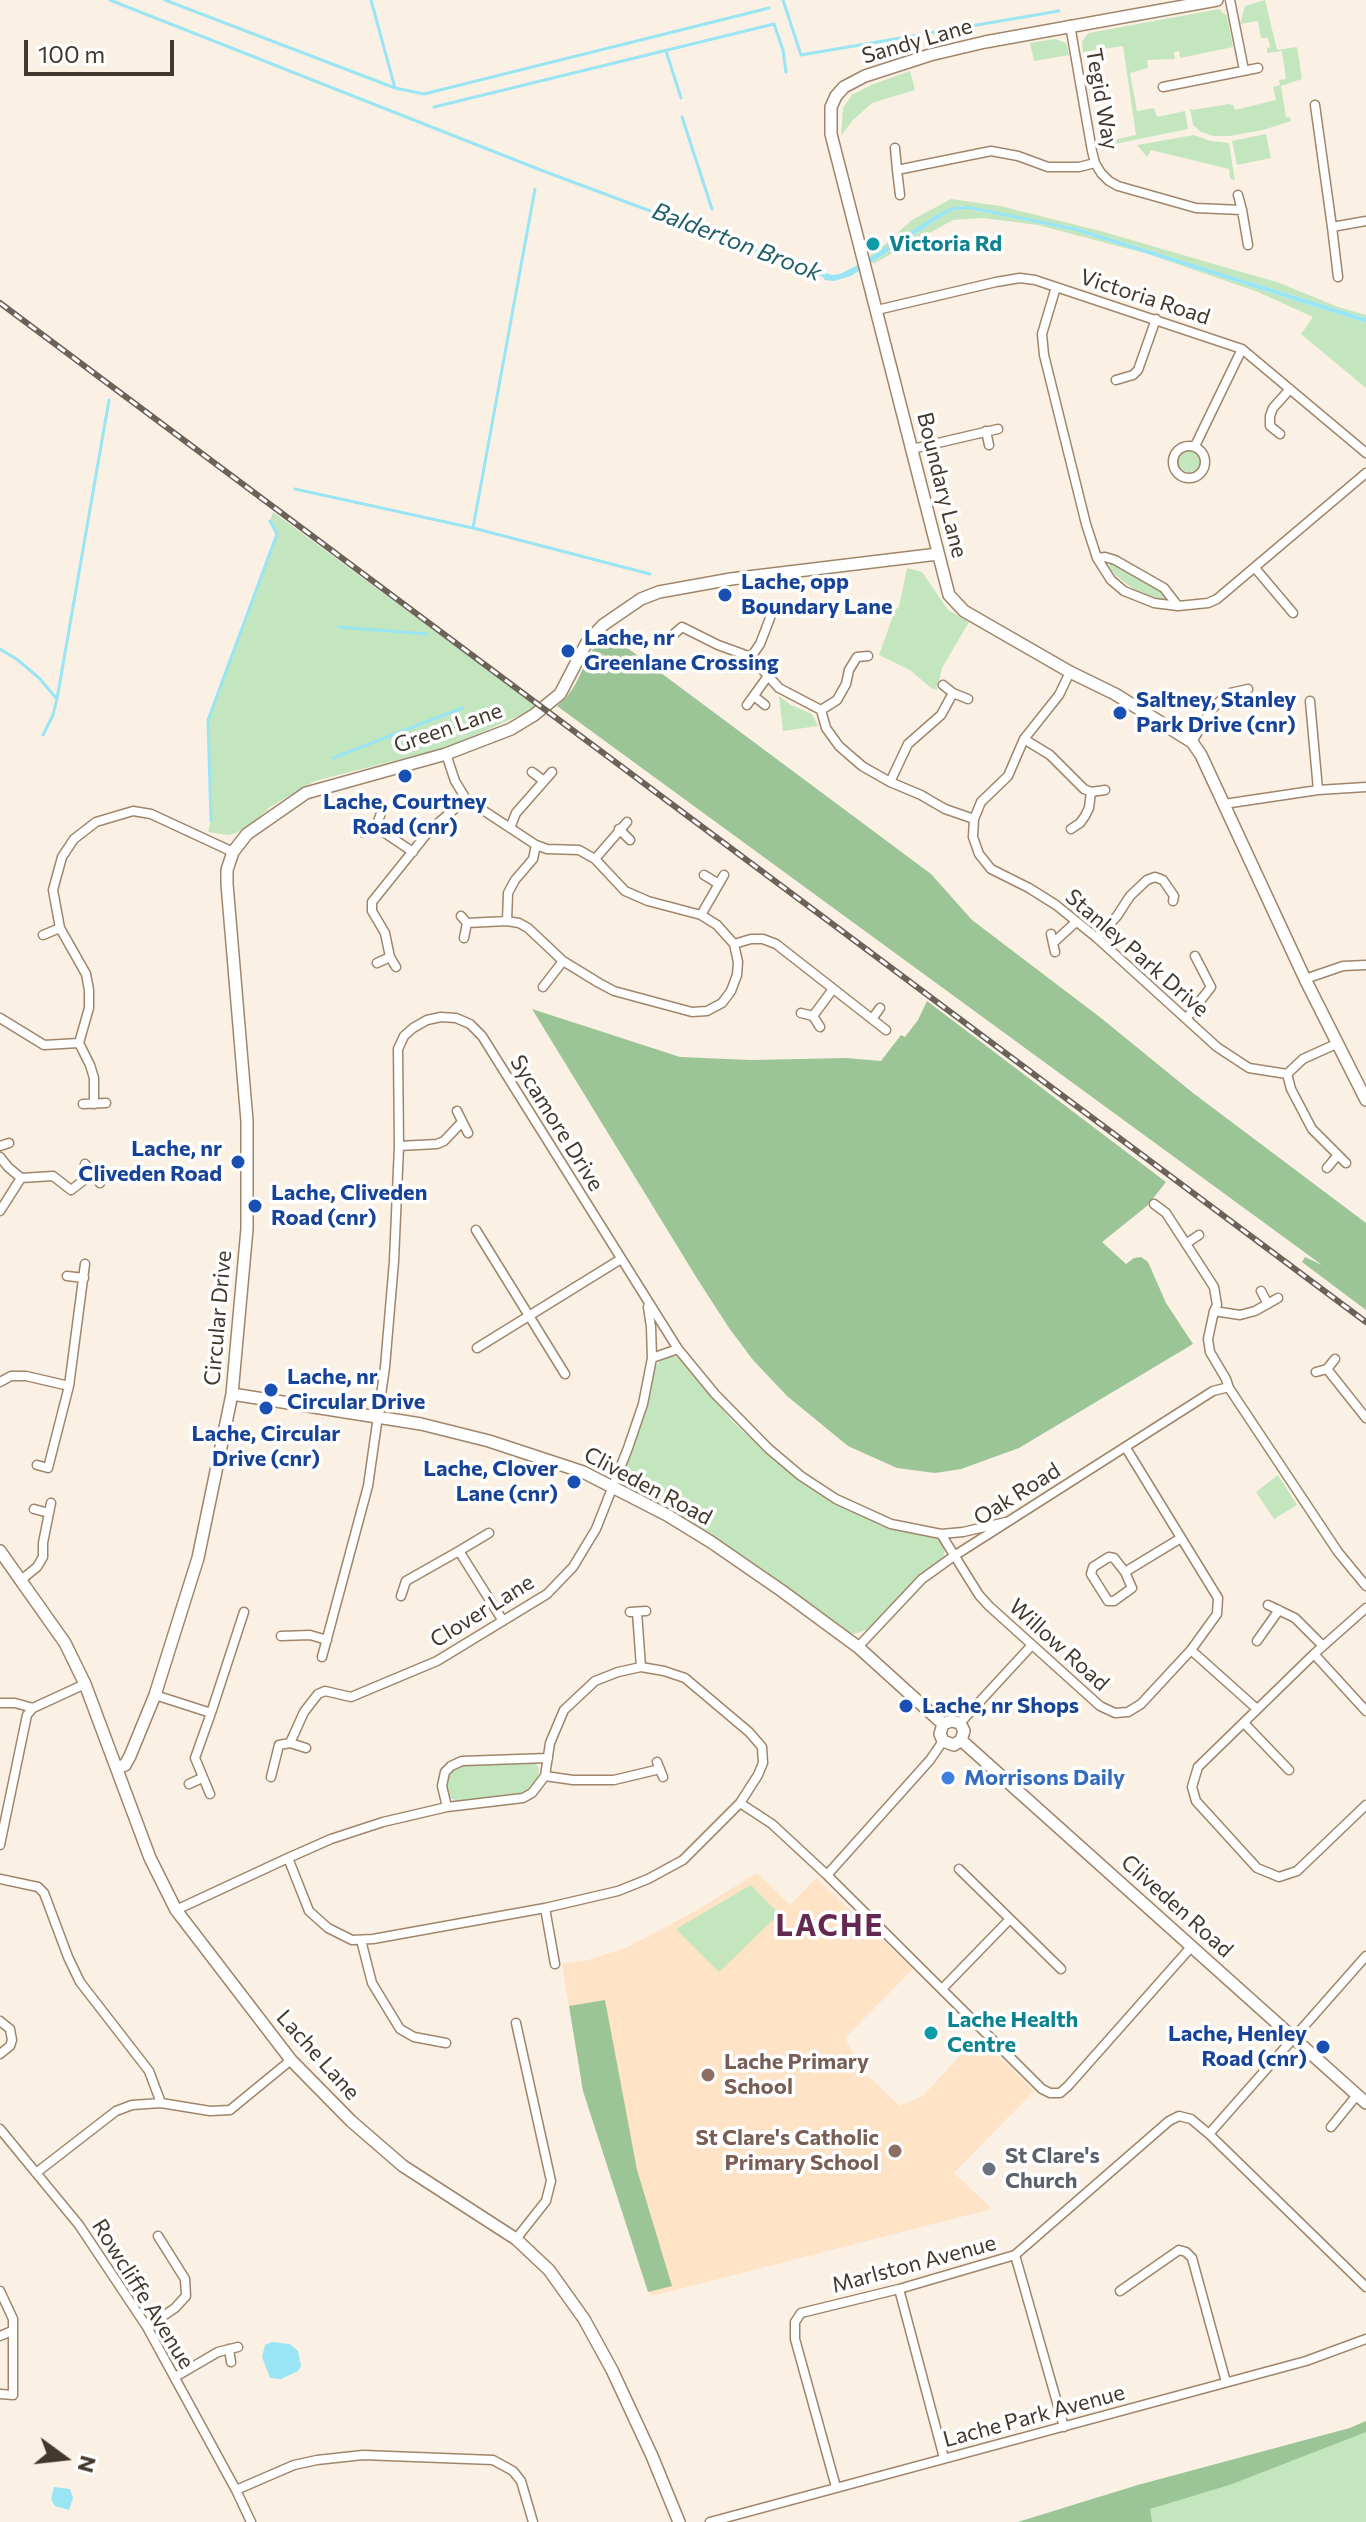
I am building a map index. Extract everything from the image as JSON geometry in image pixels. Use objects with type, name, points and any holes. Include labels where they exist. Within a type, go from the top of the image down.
[{"type":"street","name":"Sandy Lane","points":[[831,107],[844,87],[930,55],[1070,25],[1217,0]]},
{"type":"street","points":[[1230,0],[1244,70]]},
{"type":"street","name":"Tegid Way","points":[[1070,25],[1095,163],[1109,181],[1196,208],[1242,210]]},
{"type":"street","points":[[1163,87],[1258,68]]},
{"type":"street","points":[[1315,105],[1338,277]]},
{"type":"street","name":"Boundary Lane","points":[[831,107],[831,134],[949,595],[956,604],[1070,672],[1115,694],[1192,742],[1201,755],[1336,1044],[1366,1100]]},
{"type":"street","points":[[895,148],[900,195]]},
{"type":"street","points":[[897,170],[991,151],[1018,156],[1048,167],[1079,167],[1095,163]]},
{"type":"street","points":[[1238,195],[1248,245]]},
{"type":"street","points":[[1332,227],[1366,221]]},
{"type":"street","name":"Victoria Road","points":[[877,310],[1020,278],[1056,287],[1242,349],[1366,453]]},
{"type":"street","points":[[1056,287],[1042,334],[1044,355],[1097,558],[1111,580],[1124,591],[1154,603],[1178,606],[1199,605],[1217,599],[1366,473]]},
{"type":"street","points":[[1116,380],[1133,375],[1138,370],[1156,319]]},
{"type":"street","points":[[1195,446],[1242,349]]},
{"type":"street","points":[[1280,434],[1270,426],[1270,416],[1290,389]]},
{"type":"street","points":[[912,449],[998,429]]},
{"type":"street","points":[[986,431],[989,445]]},
{"type":"street","points":[[1184,446],[1195,446],[1204,455],[1205,466],[1197,476],[1185,478],[1174,468],[1174,454],[1184,446]]},
{"type":"street","name":"Green Lane","points":[[233,852],[247,834],[306,793],[446,754],[511,729],[549,705],[560,694],[586,644],[603,625],[641,599],[659,592],[731,579],[938,554]]},
{"type":"street","points":[[1097,558],[1115,560],[1164,588],[1178,606]]},
{"type":"street","points":[[1255,568],[1293,613]]},
{"type":"street","points":[[674,634],[682,627],[682,616]]},
{"type":"street","points":[[751,657],[770,618]]},
{"type":"street","points":[[682,627],[751,657],[779,688],[821,710],[826,728],[848,756],[890,782],[945,809],[974,819],[981,802],[1008,776],[1024,739],[1059,695],[1070,672]]},
{"type":"street","points":[[853,646],[857,657]]},
{"type":"street","points":[[857,657],[868,656]]},
{"type":"street","points":[[821,710],[837,700],[857,657]]},
{"type":"street","points":[[747,705],[768,676]]},
{"type":"street","points":[[943,685],[968,699]]},
{"type":"street","points":[[1192,742],[1220,701],[1230,693],[1248,689]]},
{"type":"street","points":[[890,782],[908,744],[941,715],[953,693]]},
{"type":"street","points":[[754,696],[765,705]]},
{"type":"street","points":[[1310,701],[1318,790]]},
{"type":"street","points":[[1024,739],[1050,755],[1074,781],[1091,792],[1105,790]]},
{"type":"street","points":[[446,754],[455,781],[466,799],[536,845],[547,849],[579,850],[595,859],[625,891],[648,901],[701,915],[717,925],[734,944],[737,975],[722,1003],[707,1011],[692,1012],[614,991],[563,961],[528,928],[507,921],[464,919],[464,938]]},
{"type":"street","points":[[532,772],[544,781]]},
{"type":"street","points":[[510,828],[516,813],[552,772]]},
{"type":"street","points":[[1224,804],[1318,790],[1366,787]]},
{"type":"street","points":[[1071,829],[1085,816],[1091,792]]},
{"type":"street","points":[[396,967],[390,957],[385,933],[372,911],[372,902],[429,831],[466,799]]},
{"type":"street","points":[[94,1104],[94,1078],[79,1043],[89,1008],[86,974],[60,928],[53,890],[62,857],[74,839],[96,822],[133,811],[151,814],[233,852]]},
{"type":"street","points":[[376,827],[381,813]]},
{"type":"street","name":"Stanley Park Drive","points":[[974,819],[973,837],[979,854],[991,869],[1056,905],[1217,1047],[1249,1068],[1287,1074]]},
{"type":"street","points":[[595,859],[627,822]]},
{"type":"street","points":[[376,827],[413,852]]},
{"type":"street","points":[[362,832],[376,827]]},
{"type":"street","points":[[619,829],[630,840]]},
{"type":"street","points":[[507,921],[508,893],[533,859],[536,845]]},
{"type":"street","name":"Circular Drive","points":[[117,1768],[125,1765],[130,1756],[155,1695],[198,1558],[232,1394],[247,1229],[247,1121],[227,884],[227,870],[233,852]]},
{"type":"street","points":[[1155,877],[1156,865]]},
{"type":"street","points":[[704,875],[719,884]]},
{"type":"street","points":[[701,915],[724,875]]},
{"type":"street","points":[[1097,938],[1130,896],[1147,880],[1155,877],[1163,880],[1177,896]]},
{"type":"street","points":[[1053,943],[1076,922]]},
{"type":"street","points":[[43,935],[60,928]]},
{"type":"street","points":[[734,944],[751,939],[776,944],[886,1030]]},
{"type":"street","points":[[1195,956],[1211,987],[1222,990]]},
{"type":"street","points":[[377,963],[390,957]]},
{"type":"street","points":[[543,987],[563,961]]},
{"type":"street","points":[[1305,979],[1343,966],[1366,965]]},
{"type":"street","points":[[1186,1019],[1211,987]]},
{"type":"street","points":[[813,1016],[833,989]]},
{"type":"street","points":[[872,1019],[880,1008]]},
{"type":"street","points":[[801,1013],[813,1016],[820,1027]]},
{"type":"street","name":"Sycamore Drive","points":[[322,1657],[368,1486],[390,1318],[399,1146],[398,1049],[404,1036],[413,1028],[441,1017],[456,1018],[470,1024],[482,1036],[678,1349],[741,1422],[769,1449],[821,1490],[891,1524],[941,1534],[1006,1522]]},
{"type":"street","points":[[0,1018],[44,1045],[79,1043]]},
{"type":"street","points":[[4,1034],[9,1024]]},
{"type":"street","points":[[1336,1044],[1303,1059],[1287,1074],[1291,1089],[1312,1129],[1346,1163]]},
{"type":"street","points":[[83,1104],[106,1103]]},
{"type":"street","points":[[457,1111],[468,1133]]},
{"type":"street","points":[[399,1146],[437,1144],[462,1122]]},
{"type":"street","points":[[1327,1168],[1337,1156]]},
{"type":"street","points":[[0,1157],[21,1178],[53,1176],[73,1193],[92,1174]]},
{"type":"street","points":[[85,1164],[100,1183]]},
{"type":"street","points":[[0,1211],[21,1178]]},
{"type":"street","points":[[1154,1204],[1166,1213],[1214,1287],[1217,1305],[1208,1339],[1210,1352],[1229,1388],[1338,1552],[1366,1586]]},
{"type":"street","points":[[476,1230],[565,1374]]},
{"type":"street","points":[[1187,1243],[1199,1235]]},
{"type":"street","points":[[477,1348],[621,1259]]},
{"type":"street","points":[[37,1465],[48,1468],[69,1386],[85,1264]]},
{"type":"street","points":[[67,1276],[84,1278]]},
{"type":"street","points":[[1261,1291],[1268,1304]]},
{"type":"street","points":[[1214,1311],[1240,1315],[1255,1311],[1278,1298]]},
{"type":"street","name":"Clover Lane","points":[[290,1743],[304,1712],[318,1694],[325,1691],[343,1696],[359,1695],[437,1661],[547,1594],[573,1567],[596,1529],[643,1404],[652,1358],[646,1300]]},
{"type":"street","points":[[652,1358],[678,1349]]},
{"type":"street","points":[[1316,1372],[1327,1369],[1335,1359]]},
{"type":"street","points":[[1327,1369],[1366,1418]]},
{"type":"street","points":[[0,1382],[11,1376],[26,1376],[69,1386]]},
{"type":"street","name":"Oak Road","points":[[858,1647],[922,1579],[954,1556],[1213,1391],[1229,1388]]},
{"type":"street","name":"Cliveden Road","points":[[232,1394],[421,1424],[489,1441],[583,1472],[711,1542],[792,1598],[858,1647],[943,1724]]},
{"type":"street","name":"Willow Road","points":[[954,1556],[979,1595],[1100,1706],[1115,1713],[1128,1712],[1141,1704],[1191,1650],[1217,1614],[1218,1598],[1126,1448]]},
{"type":"street","points":[[21,1580],[37,1567],[43,1557],[50,1508],[34,1509]]},
{"type":"street","points":[[393,1586],[402,1592],[406,1581],[489,1533]]},
{"type":"street","points":[[941,1534],[954,1556]]},
{"type":"street","points":[[1125,1572],[1181,1538]]},
{"type":"street","name":"Lache Lane","points":[[0,1551],[65,1643],[85,1684],[150,1858],[176,1910],[291,2060],[351,2121],[403,2166],[516,2239],[549,2270],[584,2319],[632,2413],[679,2522]]},
{"type":"street","points":[[459,1551],[503,1621]]},
{"type":"street","points":[[1109,1557],[1114,1558],[1125,1572],[1132,1588],[1114,1601],[1108,1601],[1091,1574],[1093,1567],[1109,1557]]},
{"type":"street","points":[[1268,1605],[1295,1618],[1323,1646]]},
{"type":"street","points":[[1366,1608],[1198,1767],[1192,1787],[1196,1801],[1257,1868],[1279,1877],[1297,1871],[1366,1805]]},
{"type":"street","points":[[1257,1641],[1279,1610]]},
{"type":"street","points":[[210,1794],[195,1758],[244,1612]]},
{"type":"street","points":[[638,1612],[641,1667]]},
{"type":"street","points":[[281,1636],[310,1635],[327,1640]]},
{"type":"street","points":[[960,1723],[1032,1645]]},
{"type":"street","points":[[1191,1650],[1257,1709]]},
{"type":"street","points":[[1314,1654],[1366,1711]]},
{"type":"street","points":[[176,1910],[288,1858],[331,1839],[383,1822],[447,1807],[523,1798],[532,1793],[545,1776],[550,1743],[564,1710],[595,1681],[618,1672],[641,1667],[685,1678],[749,1732],[762,1747],[763,1763],[758,1775],[740,1803],[702,1842],[683,1860],[666,1870],[618,1891],[545,1908],[352,1940],[339,1935],[309,1911],[288,1858]]},
{"type":"street","points":[[0,1845],[25,1721],[33,1708],[85,1684]]},
{"type":"street","points":[[155,1695],[211,1713]]},
{"type":"street","points":[[0,1703],[33,1708]]},
{"type":"street","points":[[951,1721],[960,1723],[964,1731],[961,1740],[954,1745],[943,1741],[940,1734],[943,1724],[951,1721]]},
{"type":"street","points":[[1244,1723],[1289,1770]]},
{"type":"street","name":"Cliveden Road","points":[[961,1740],[1362,2099]]},
{"type":"street","points":[[827,1875],[930,1760],[943,1741]]},
{"type":"street","points":[[271,1777],[279,1745],[290,1743],[306,1748]]},
{"type":"street","points":[[447,1807],[442,1786],[445,1772],[451,1766],[462,1761],[548,1758]]},
{"type":"street","points":[[545,1776],[614,1780],[660,1770]]},
{"type":"street","points":[[189,1784],[202,1778]]},
{"type":"street","points":[[740,1803],[772,1824],[1042,2089],[1056,2094],[1068,2086],[1192,1946]]},
{"type":"street","points":[[959,1869],[1061,1969]]},
{"type":"street","points":[[0,1879],[38,1887],[44,1893],[80,1982],[149,2071],[161,2103]]},
{"type":"street","points":[[545,1908],[555,1964]]},
{"type":"street","points":[[942,1989],[1009,1920]]},
{"type":"street","points":[[361,1940],[372,1983],[400,2029],[414,2037],[446,2043]]},
{"type":"street","points":[[1366,1956],[1209,2134],[1366,2287]]},
{"type":"street","points":[[1357,1965],[1366,1973]]},
{"type":"street","points":[[0,2021],[10,2029],[12,2040],[0,2054]]},
{"type":"street","points":[[516,2023],[551,2181],[546,2201],[516,2239]]},
{"type":"street","points":[[36,2173],[116,2111],[132,2105],[161,2103],[210,2111],[230,2110],[291,2060]]},
{"type":"street","points":[[1331,2127],[1362,2099]]},
{"type":"street","name":"Marlston Avenue","points":[[836,2487],[795,2339],[795,2322],[801,2313],[899,2289],[1015,2255],[1169,2121],[1185,2116],[1209,2134]]},
{"type":"street","name":"Rowcliffe Avenue","points":[[0,2129],[79,2225],[147,2327],[251,2522]]},
{"type":"street","points":[[147,2327],[175,2308],[186,2296],[185,2279],[158,2236]]},
{"type":"street","points":[[1120,2291],[1179,2250],[1186,2252],[1192,2258],[1226,2382]]},
{"type":"street","points":[[1015,2255],[1064,2427]]},
{"type":"street","points":[[899,2289],[944,2458]]},
{"type":"street","points":[[0,2291],[13,2319],[13,2395],[0,2394]]},
{"type":"street","points":[[0,2336],[12,2331]]},
{"type":"street","name":"Lache Park Avenue","points":[[710,2522],[1306,2361],[1366,2339]]},
{"type":"street","points":[[175,2377],[200,2361],[233,2348],[231,2362]]},
{"type":"street","points":[[236,2490],[294,2465],[317,2460],[363,2455],[493,2460],[513,2471],[521,2481],[533,2522]]},
{"type":"shaded area","name":"Lache Primary School","points":[[757,1873],[790,1905],[816,1878],[913,1969],[845,2038],[853,2053],[850,2059],[900,2106],[923,2096],[968,2047],[987,2045],[1034,2091],[954,2173],[992,2209],[651,2296],[583,2091],[562,1964],[588,1960],[626,1948],[694,1912]]},
{"type":"green space","points":[[1265,0],[1277,50],[1297,47],[1302,79],[1281,86],[1286,117],[1290,117],[1291,121],[1229,136],[1201,132],[1193,125],[1190,108],[1229,104],[1235,110],[1276,100],[1273,87],[1280,85],[1279,80],[1286,79],[1282,51],[1267,53],[1270,47],[1268,38],[1261,38],[1258,21],[1240,24],[1245,6]]},
{"type":"green space","points":[[1219,9],[1227,16],[1233,47],[1180,58],[1179,51],[1174,52],[1175,59],[1147,60],[1148,68],[1130,73],[1137,111],[1154,108],[1157,117],[1185,111],[1188,129],[1100,147],[1099,143],[1136,135],[1123,46],[1083,52],[1085,37],[1089,33]]},
{"type":"green space","points":[[1055,39],[1066,43],[1069,55],[1034,61],[1030,43]]},
{"type":"green space","points":[[910,71],[915,90],[872,103],[841,136],[843,108],[852,95]]},
{"type":"green space","points":[[1266,134],[1271,158],[1237,165],[1232,141]]},
{"type":"green space","points":[[1194,135],[1229,143],[1235,181],[1230,178],[1229,169],[1151,150],[1147,157],[1137,145]]},
{"type":"green space","points":[[951,199],[1000,206],[1104,232],[1277,282],[1366,315],[1366,318],[1078,228],[961,206],[941,212],[871,257],[912,220]]},
{"type":"green space","points":[[968,209],[1075,231],[1146,254],[1038,225],[983,218],[953,220],[873,264],[943,216],[954,210]]},
{"type":"green space","points":[[1151,255],[1366,323],[1366,388],[1301,334],[1313,317],[1258,292]]},
{"type":"green space","points":[[1189,450],[1197,453],[1200,461],[1197,469],[1189,472],[1181,469],[1178,461],[1181,453]]},
{"type":"green space","points":[[273,512],[538,707],[452,746],[315,781],[270,807],[253,824],[236,833],[208,832],[211,821],[208,720],[277,534],[270,521]]},
{"type":"green space","points":[[1110,563],[1153,585],[1168,598],[1161,600],[1135,590],[1115,575]]},
{"type":"green space","points":[[907,568],[922,572],[948,610],[969,622],[942,668],[937,690],[910,670],[879,655],[895,610],[899,607]]},
{"type":"green space","points":[[610,635],[931,874],[972,920],[1193,1093],[1366,1223],[1366,1310],[1302,1262],[1305,1257],[1322,1265],[557,706],[575,685],[592,650]]},
{"type":"green space","points":[[779,696],[812,714],[818,726],[783,731]]},
{"type":"green space","points":[[927,1001],[1166,1182],[1147,1206],[1102,1242],[1126,1264],[1141,1257],[1148,1262],[1166,1303],[1193,1344],[1019,1448],[961,1469],[935,1473],[897,1468],[848,1446],[787,1396],[753,1360],[698,1280],[532,1009],[680,1057],[881,1061],[901,1035],[905,1037]]},
{"type":"green space","points":[[672,1353],[734,1423],[781,1465],[823,1496],[855,1513],[940,1540],[945,1548],[944,1557],[866,1630],[854,1634],[740,1555],[628,1487],[624,1471],[647,1405],[655,1367],[662,1358]]},
{"type":"green space","points":[[1278,1475],[1297,1505],[1274,1519],[1256,1492]]},
{"type":"green space","points":[[534,1762],[539,1768],[538,1779],[532,1787],[519,1794],[457,1801],[449,1797],[447,1776],[458,1766]]},
{"type":"green space","points":[[751,1885],[779,1914],[719,1972],[676,1929]]},
{"type":"green space","points":[[605,2000],[637,2170],[672,2286],[648,2292],[583,2091],[569,2006]]},
{"type":"green space","points":[[1366,2421],[1366,2522],[1018,2522],[1138,2485],[1350,2428]]},
{"type":"green space","points":[[1366,2421],[1366,2432],[1232,2484],[1150,2509],[1152,2522],[1018,2522],[1138,2485],[1350,2428]]},
{"type":"water","points":[[969,206],[1078,228],[1366,318],[1366,323],[1075,231],[968,209],[954,210],[943,216],[851,276],[834,281],[824,280],[826,273],[840,274],[856,266],[941,212]]},
{"type":"water","points":[[272,2342],[290,2344],[298,2351],[301,2366],[298,2371],[281,2379],[270,2378],[262,2357],[265,2345]]},
{"type":"water","points":[[54,2487],[70,2489],[73,2498],[69,2510],[55,2506],[51,2499]]},
{"type":"waterway","name":"Balderton Brook","points":[[110,0],[538,169],[827,277]]},
{"type":"waterway","points":[[165,0],[395,88],[424,94],[769,8]]},
{"type":"waterway","points":[[371,0],[395,88]]},
{"type":"waterway","points":[[783,0],[801,55],[1059,11]]},
{"type":"waterway","points":[[434,107],[774,24],[783,50],[786,72]]},
{"type":"waterway","points":[[666,51],[681,98]]},
{"type":"waterway","points":[[682,117],[712,209]]},
{"type":"waterway","points":[[473,528],[535,189]]},
{"type":"waterway","points":[[57,699],[109,400]]},
{"type":"waterway","points":[[295,489],[473,528],[650,574]]},
{"type":"waterway","points":[[211,821],[208,720],[277,534],[270,521]]},
{"type":"waterway","points":[[339,627],[427,634]]},
{"type":"waterway","points":[[0,649],[39,678],[57,699],[43,735]]},
{"type":"waterway","points":[[333,758],[462,708]]},
{"type":"railway","points":[[0,303],[1366,1322]]},
{"type":"place","name":"Victoria Rd","points":[[873,244]]},
{"type":"place","name":"Lache, opp Boundary Lane","points":[[725,595]]},
{"type":"place","name":"Lache, nr Greenlane Crossing","points":[[568,651]]},
{"type":"place","name":"Saltney, Stanley Park Drive (cnr)","points":[[1120,713]]},
{"type":"place","name":"Lache, Courtney Road (cnr)","points":[[405,776]]},
{"type":"place","name":"Lache, nr Cliveden Road","points":[[238,1162]]},
{"type":"place","name":"Lache, Cliveden Road (cnr)","points":[[255,1206]]},
{"type":"place","name":"Lache, nr Circular Drive","points":[[271,1390]]},
{"type":"place","name":"Lache, Circular Drive (cnr)","points":[[266,1408]]},
{"type":"place","name":"Lache, Clover Lane (cnr)","points":[[574,1482]]},
{"type":"place","name":"Lache, nr Shops","points":[[906,1706]]},
{"type":"place","name":"Morrisons Daily","points":[[948,1778]]},
{"type":"place","name":"Lache Health Centre","points":[[931,2033]]},
{"type":"place","name":"Lache, Henley Road (cnr)","points":[[1323,2047]]},
{"type":"place","name":"Lache Primary School","points":[[708,2075]]},
{"type":"place","name":"St Clare's Catholic Primary School","points":[[895,2151]]},
{"type":"place","name":"St Clare's Church","points":[[989,2169]]},
{"type":"district","name":"LACHE","points":[[830,1926]]}]
